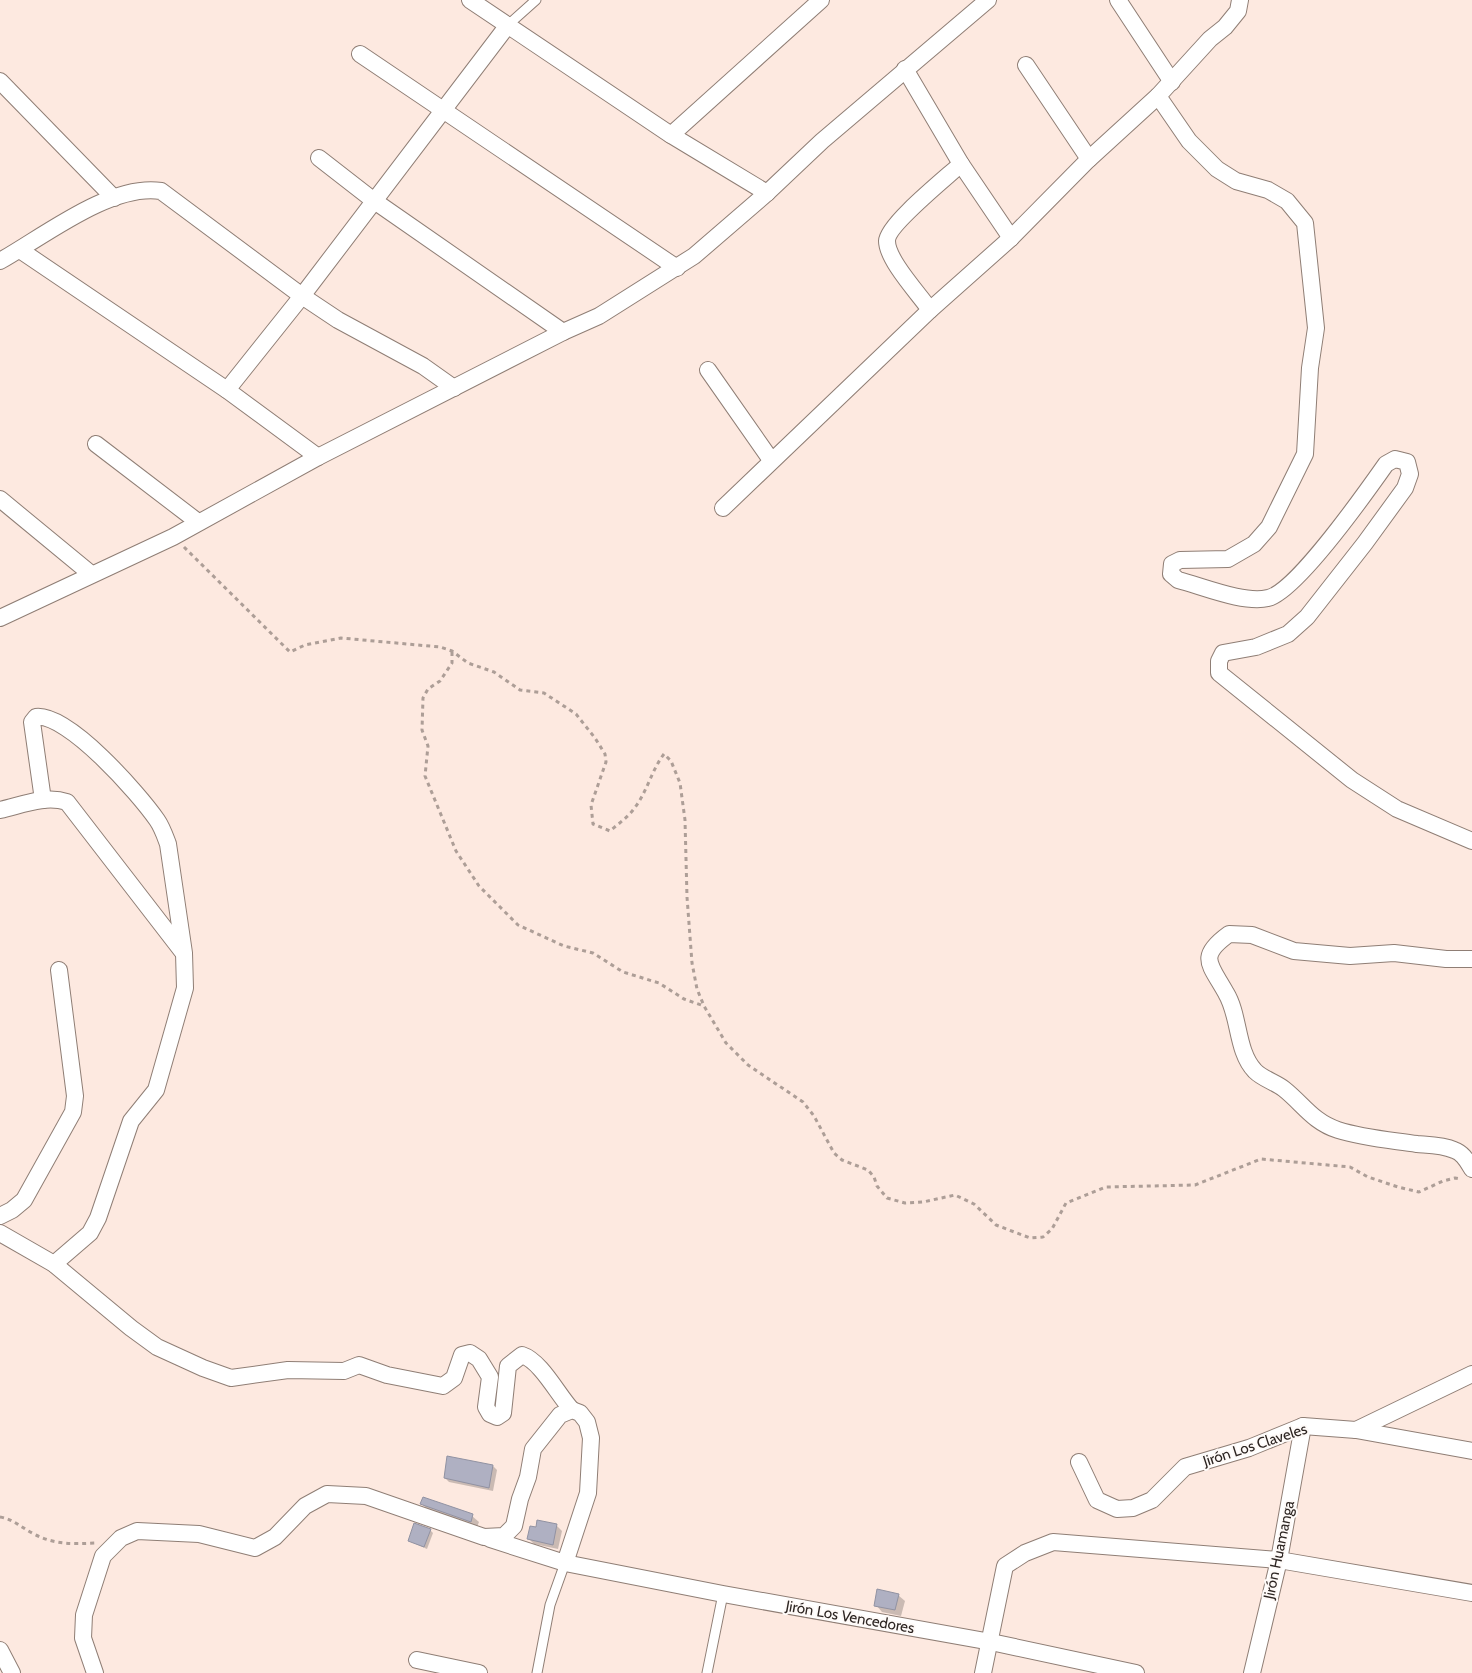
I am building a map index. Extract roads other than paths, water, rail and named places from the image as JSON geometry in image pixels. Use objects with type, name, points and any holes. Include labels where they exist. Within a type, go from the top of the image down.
[{"type":"street","points":[[470,0],[671,135],[767,194]]},
{"type":"street","points":[[671,135],[821,0]]},
{"type":"street","points":[[0,618],[173,537],[318,457],[562,332],[599,316],[677,268],[767,194],[905,69],[988,0]]},
{"type":"street","points":[[1118,0],[1172,82]]},
{"type":"street","points":[[723,508],[771,460],[849,389],[930,310],[1010,238],[1089,159],[1158,96],[1210,39],[1226,27],[1238,12],[1240,0]]},
{"type":"street","points":[[227,390],[302,296],[373,200],[508,25]]},
{"type":"street","points":[[360,54],[677,268]]},
{"type":"street","points":[[1026,65],[1089,159]]},
{"type":"street","points":[[905,69],[961,164],[1010,238]]},
{"type":"street","points":[[0,81],[114,198]]},
{"type":"street","points":[[1158,96],[1189,141],[1217,169],[1236,181],[1268,190],[1287,201],[1305,223],[1316,328],[1310,368],[1305,454],[1269,527],[1254,544],[1228,559],[1180,560],[1172,564],[1171,574],[1178,580],[1232,595],[1252,599],[1268,598],[1286,589],[1343,524],[1386,464],[1395,459],[1407,462],[1410,474],[1405,488],[1365,544],[1307,617],[1288,634],[1256,647],[1224,653],[1219,661],[1219,673],[1352,780],[1397,809],[1472,841]]},
{"type":"street","points":[[319,158],[373,200],[562,332]]},
{"type":"street","points":[[930,310],[892,257],[887,241],[893,226],[961,164]]},
{"type":"street","points":[[0,261],[68,220],[114,198],[134,191],[149,189],[161,191],[302,296],[338,320],[423,366],[454,388]]},
{"type":"street","points":[[20,250],[227,390],[318,457]]},
{"type":"street","points":[[708,370],[771,460]]},
{"type":"street","points":[[96,444],[198,522]]},
{"type":"street","points":[[0,499],[91,574]]},
{"type":"street","points":[[43,800],[32,722],[36,717],[44,716],[66,726],[101,756],[158,820],[168,844],[184,953],[185,988],[156,1090],[131,1122],[105,1199],[90,1233],[54,1264]]},
{"type":"street","points":[[0,810],[55,798],[67,802],[184,953]]},
{"type":"street","points":[[1468,1175],[1466,1159],[1455,1150],[1378,1139],[1339,1130],[1321,1123],[1307,1113],[1283,1088],[1255,1071],[1247,1060],[1234,1011],[1210,965],[1209,955],[1211,949],[1230,934],[1252,935],[1294,951],[1350,956],[1394,953],[1446,959],[1472,959]]},
{"type":"street","points":[[0,1216],[12,1210],[24,1200],[73,1112],[75,1096],[60,970]]},
{"type":"street","points":[[0,1233],[54,1264],[157,1347],[167,1353],[231,1378],[288,1370],[344,1372],[359,1365],[387,1375],[443,1386],[454,1378],[462,1355],[470,1353],[479,1359],[490,1377],[486,1407],[490,1414],[497,1416],[503,1413],[508,1366],[522,1355],[527,1357],[544,1374],[572,1410],[580,1413],[587,1422],[591,1438],[588,1493],[565,1563]]},
{"type":"street","points":[[1356,1430],[1472,1374]]},
{"type":"street","points":[[484,1537],[504,1536],[514,1526],[534,1449],[560,1415],[572,1410]]},
{"type":"street","name":"Jirón Los Claveles","points":[[1079,1462],[1097,1500],[1117,1509],[1134,1508],[1152,1500],[1185,1467],[1249,1448],[1303,1426],[1356,1430],[1472,1451]]},
{"type":"street","name":"Jirón Huamanga","points":[[1252,1673],[1279,1560],[1303,1426]]},
{"type":"street","name":"Jirón Los Vencedores","points":[[95,1673],[83,1638],[84,1615],[103,1556],[121,1538],[136,1531],[199,1534],[255,1548],[275,1537],[305,1506],[327,1494],[366,1496],[565,1563],[723,1594],[991,1642],[1136,1673]]},
{"type":"street","points":[[983,1673],[991,1642],[1005,1566],[1025,1553],[1053,1542],[1279,1560],[1472,1593]]},
{"type":"street","points":[[0,1650],[12,1673]]},
{"type":"street","points":[[417,1660],[479,1673]]},
{"type":"lane","points":[[508,25],[536,0]]},
{"type":"lane","points":[[537,1673],[550,1605],[565,1563]]},
{"type":"lane","points":[[706,1673],[723,1594]]}]
